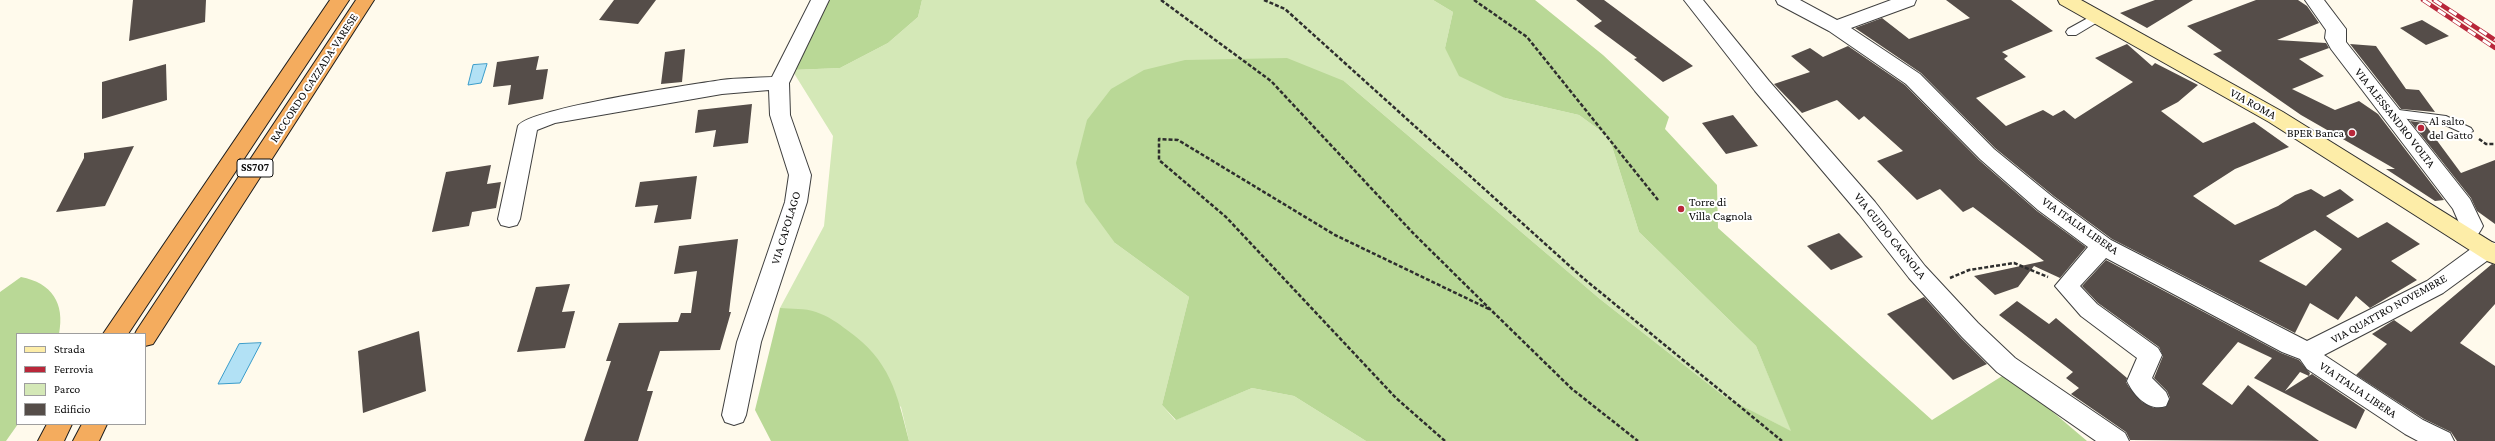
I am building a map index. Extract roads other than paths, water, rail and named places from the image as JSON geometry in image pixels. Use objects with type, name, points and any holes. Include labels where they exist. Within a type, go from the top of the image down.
[{"type":"highway","name":"RACCORDO GAZZADA-VARESE","points":[[116,333],[340,0]]},
{"type":"highway","name":"RACCORDO GAZZADA-VARESE","points":[[146,335],[366,0]]},
{"type":"highway","points":[[51,441],[59,425]]},
{"type":"highway","points":[[86,441],[94,425]]},
{"type":"main road","name":"VIA ROMA","points":[[2067,0],[2276,117],[2491,252]]},
{"type":"street","points":[[509,219],[528,126],[551,117],[722,87],[778,83],[820,0]]},
{"type":"street","name":"VIA GUIDO CAGNOLA","points":[[1693,0],[1762,86],[1868,208],[1917,272],[1970,330],[2006,365],[2116,441]]},
{"type":"street","name":"VIA ITALIA LIBERA","points":[[1785,0],[1836,27],[1913,79],[1987,154],[2046,204],[2103,246],[2290,345],[2308,352],[2322,366],[2414,427],[2441,441]]},
{"type":"street","name":"VIA ALESSANDRO VOLTA","points":[[2314,0],[2336,29],[2335,38],[2338,44],[2462,205],[2472,226],[2464,234]]},
{"type":"street","points":[[1836,27],[1907,1]]},
{"type":"street","name":"VIA CAPOLAGO","points":[[734,415],[750,342],[796,202],[800,175],[780,115],[778,83]]},
{"type":"street","points":[[2103,246],[2066,286],[2089,310],[2150,355],[2138,381],[2156,399]]},
{"type":"street","name":"VIA QUATTRO NOVEMBRE","points":[[2308,352],[2435,287],[2491,252]]},
{"type":"lane","points":[[2072,32],[2097,17]]},
{"type":"lane","points":[[2391,113],[2446,120],[2467,131]]},
{"type":"water","points":[[487,64],[481,83],[468,85],[473,65]]},
{"type":"water","points":[[261,343],[240,383],[218,384],[239,344]]},
{"type":"railway","points":[[2423,0],[2495,48]]},
{"type":"railway","points":[[2434,0],[2495,40]]},
{"type":"place","name":"Al salto del Gatto","points":[[2421,128]]},
{"type":"place","name":"BPER Banca","points":[[2352,133]]},
{"type":"place","name":"Torre di Villa Cagnola","points":[[1681,209]]}]
